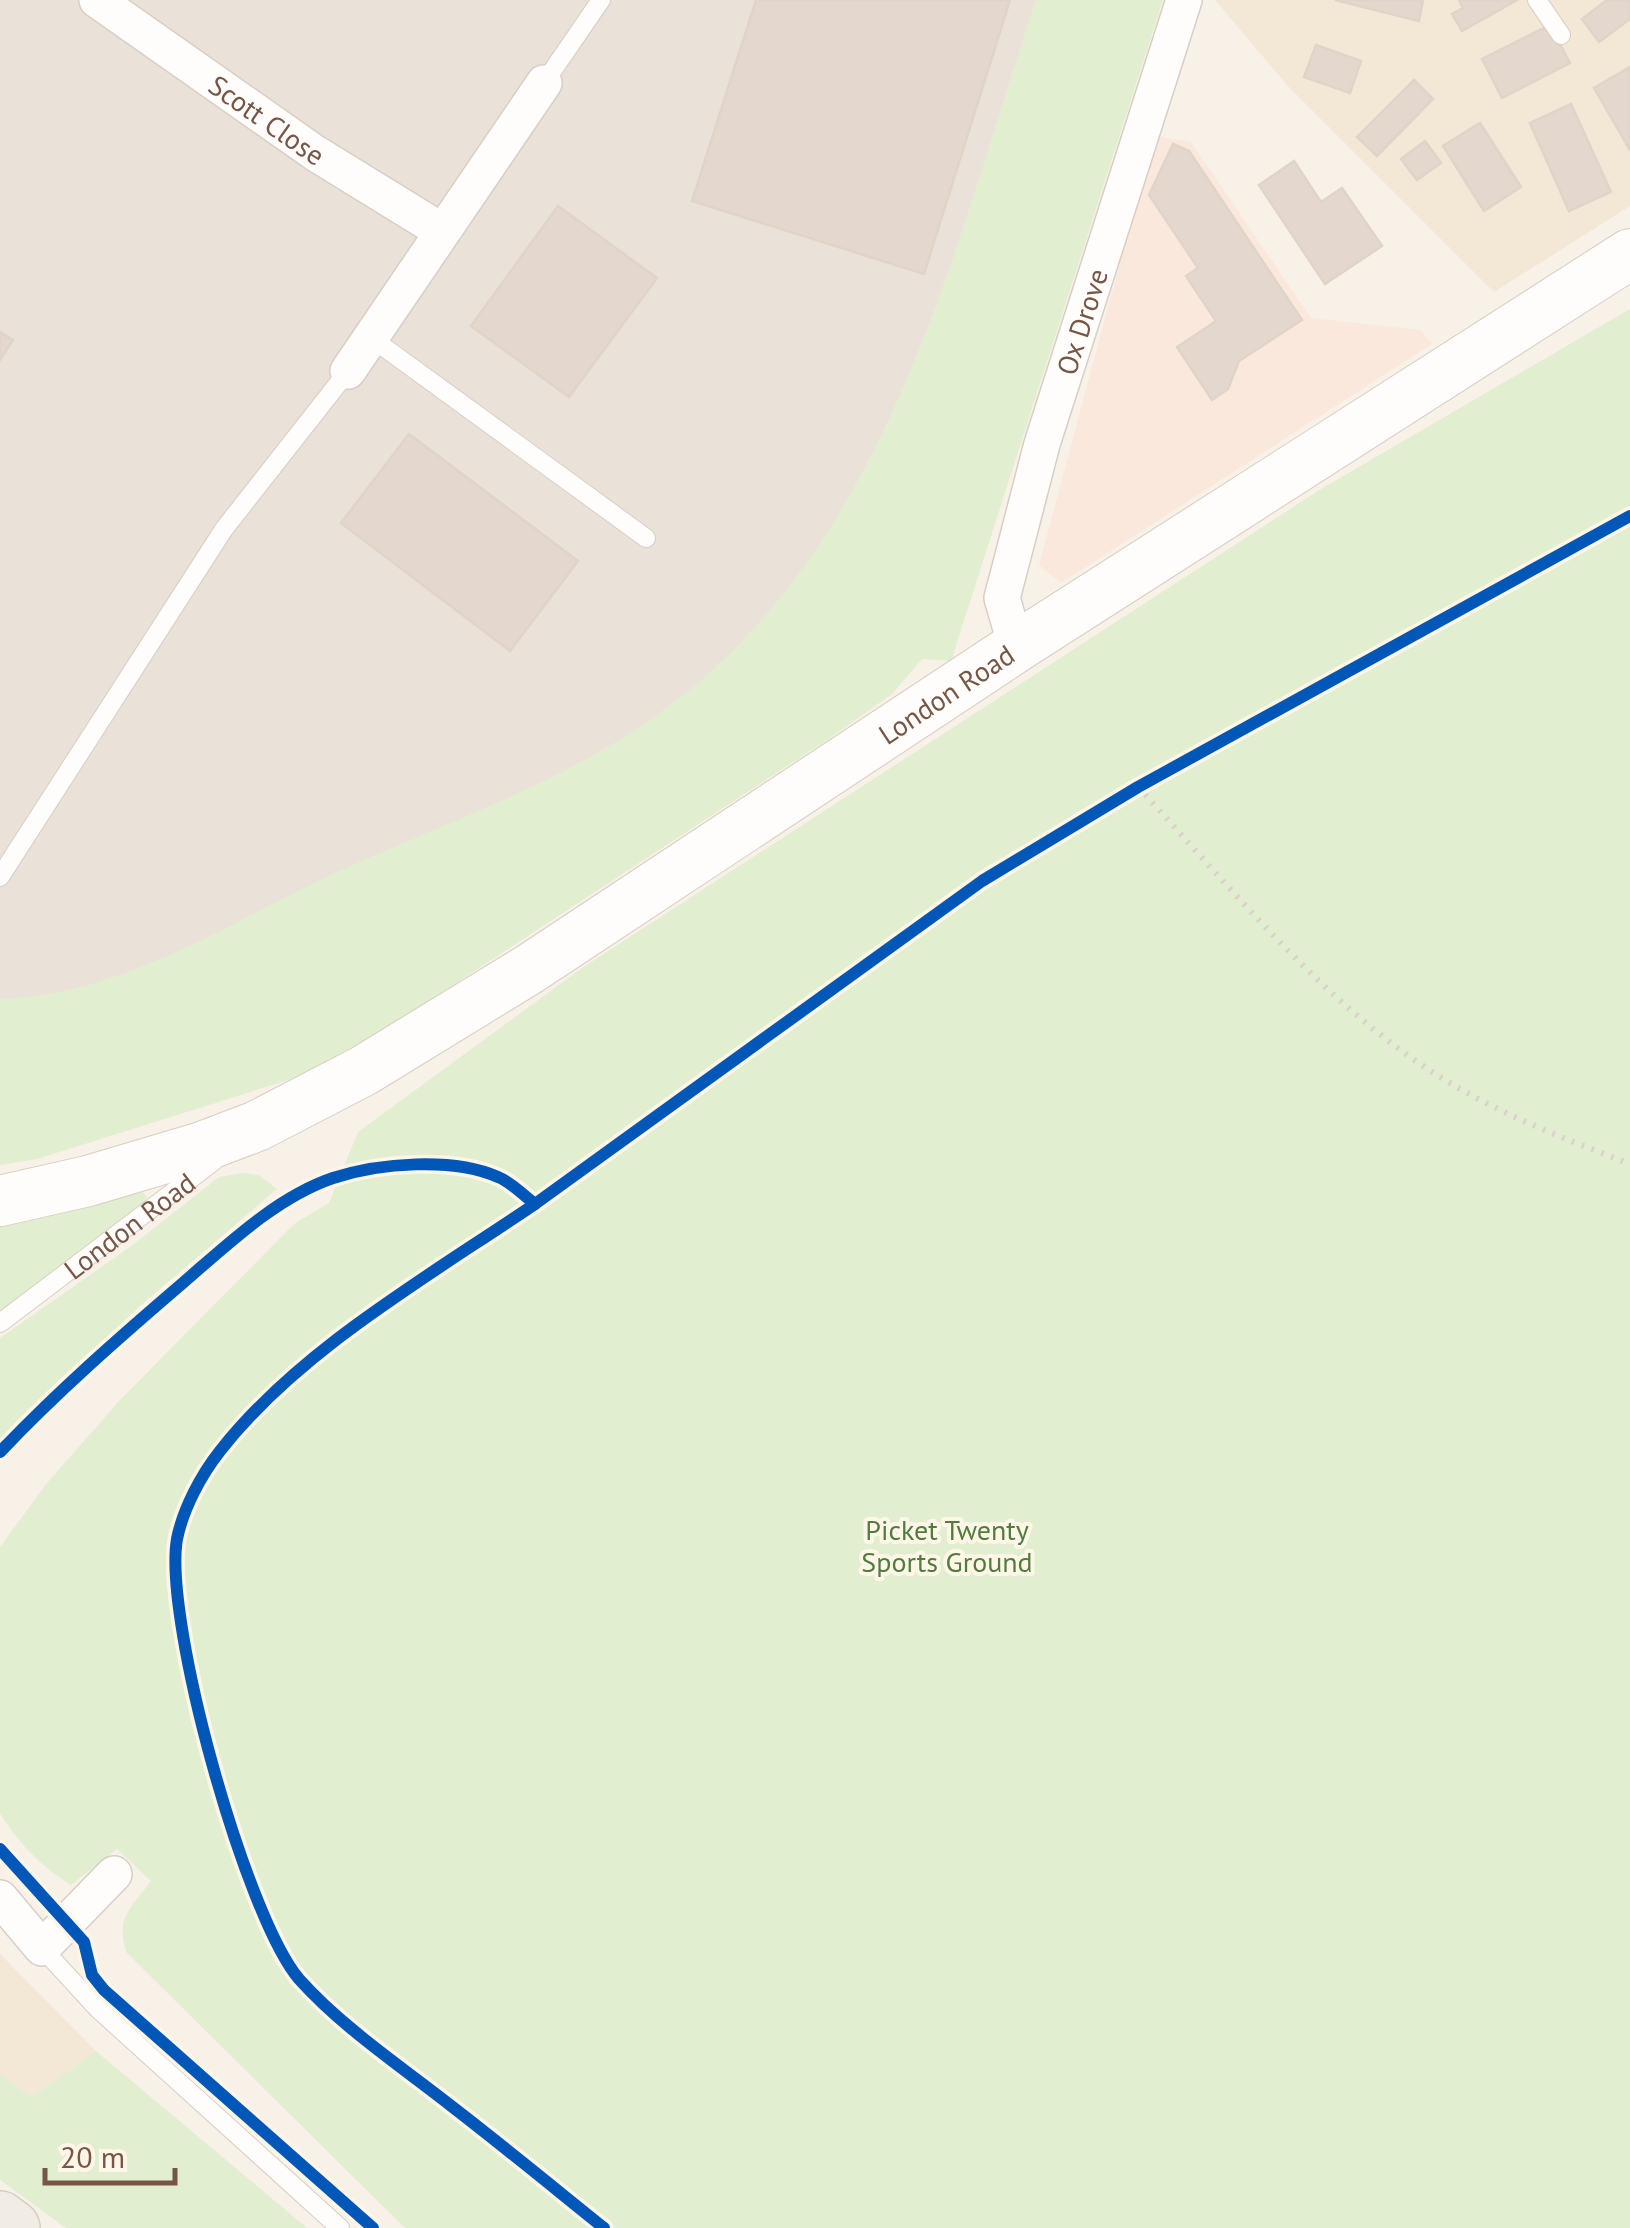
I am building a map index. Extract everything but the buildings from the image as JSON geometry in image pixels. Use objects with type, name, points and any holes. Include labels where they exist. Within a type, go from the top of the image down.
[{"type":"main road","name":"London Road","points":[[0,1201],[88,1181],[257,1126],[363,1071],[513,980],[1022,644],[1630,254]]},
{"type":"main road","points":[[0,2219],[12,2228]]},
{"type":"street","name":"Scott Close","points":[[97,0],[315,154],[440,230]]},
{"type":"street","name":"Ox Drove","points":[[1022,644],[1011,628],[1002,598],[1042,444],[1184,0]]},
{"type":"street","points":[[348,370],[544,83]]},
{"type":"street","points":[[0,1898],[42,1948],[114,1874]]},
{"type":"lane","points":[[544,83],[601,0]]},
{"type":"lane","points":[[1537,0],[1561,36]]},
{"type":"lane","points":[[370,337],[646,538]]},
{"type":"lane","points":[[0,876],[224,530],[348,370]]},
{"type":"lane","name":"London Road","points":[[0,1323],[257,1126]]},
{"type":"lane","points":[[42,1948],[97,2008],[340,2228]]},
{"type":"path","points":[[1123,796],[1155,778]]},
{"type":"path","points":[[1138,787],[1312,972],[1397,1047],[1460,1089],[1531,1126],[1630,1164]]},
{"type":"shaded area","points":[[0,0],[1085,0],[880,654],[0,1084]]},
{"type":"shaded area","points":[[1215,0],[1630,0],[1630,206],[1494,292],[1288,86]]},
{"type":"shaded area","points":[[1154,136],[1191,142],[1311,318],[1421,330],[1432,344],[1061,583],[1039,565]]},
{"type":"shaded area","points":[[0,1954],[96,2051],[32,2097],[0,2074]]},
{"type":"green space","points":[[1036,0],[1163,0],[951,661],[922,659],[892,694],[830,738],[398,1021],[301,1076],[37,1159],[0,1165],[0,999],[45,994],[133,970],[339,871],[560,773],[644,724],[683,695],[756,626],[816,549],[866,465],[908,376],[944,283]]},
{"type":"green space","name":"Picket Twenty Sports Ground","points":[[1630,309],[1630,2228],[405,2228],[127,1953],[124,1922],[151,1881],[117,1849],[71,1885],[31,1854],[0,1813],[0,1547],[47,1483],[119,1401],[294,1224],[329,1203],[358,1132],[582,968],[1321,489]]},
{"type":"green space","points":[[259,1175],[277,1189],[141,1305],[0,1439],[0,1338],[130,1247],[219,1177]]},
{"type":"green space","points":[[143,1192],[147,1197],[144,1202],[0,1311],[0,1224]]},
{"type":"green space","points":[[96,2051],[307,2228],[66,2228],[0,2180],[0,2074],[32,2097]]},
{"type":"cycle path","points":[[0,1452],[137,1323],[236,1237],[292,1197],[351,1173],[416,1164],[460,1167],[498,1177],[535,1204],[982,881],[1138,787],[1630,516]]},
{"type":"cycle path","points":[[535,1204],[326,1347],[252,1414],[213,1460],[188,1504],[177,1539],[176,1579],[195,1697],[233,1834],[278,1946],[299,1979],[352,2029],[604,2228]]},
{"type":"cycle path","points":[[0,1849],[84,1942],[92,1975],[104,1990],[373,2228]]}]
